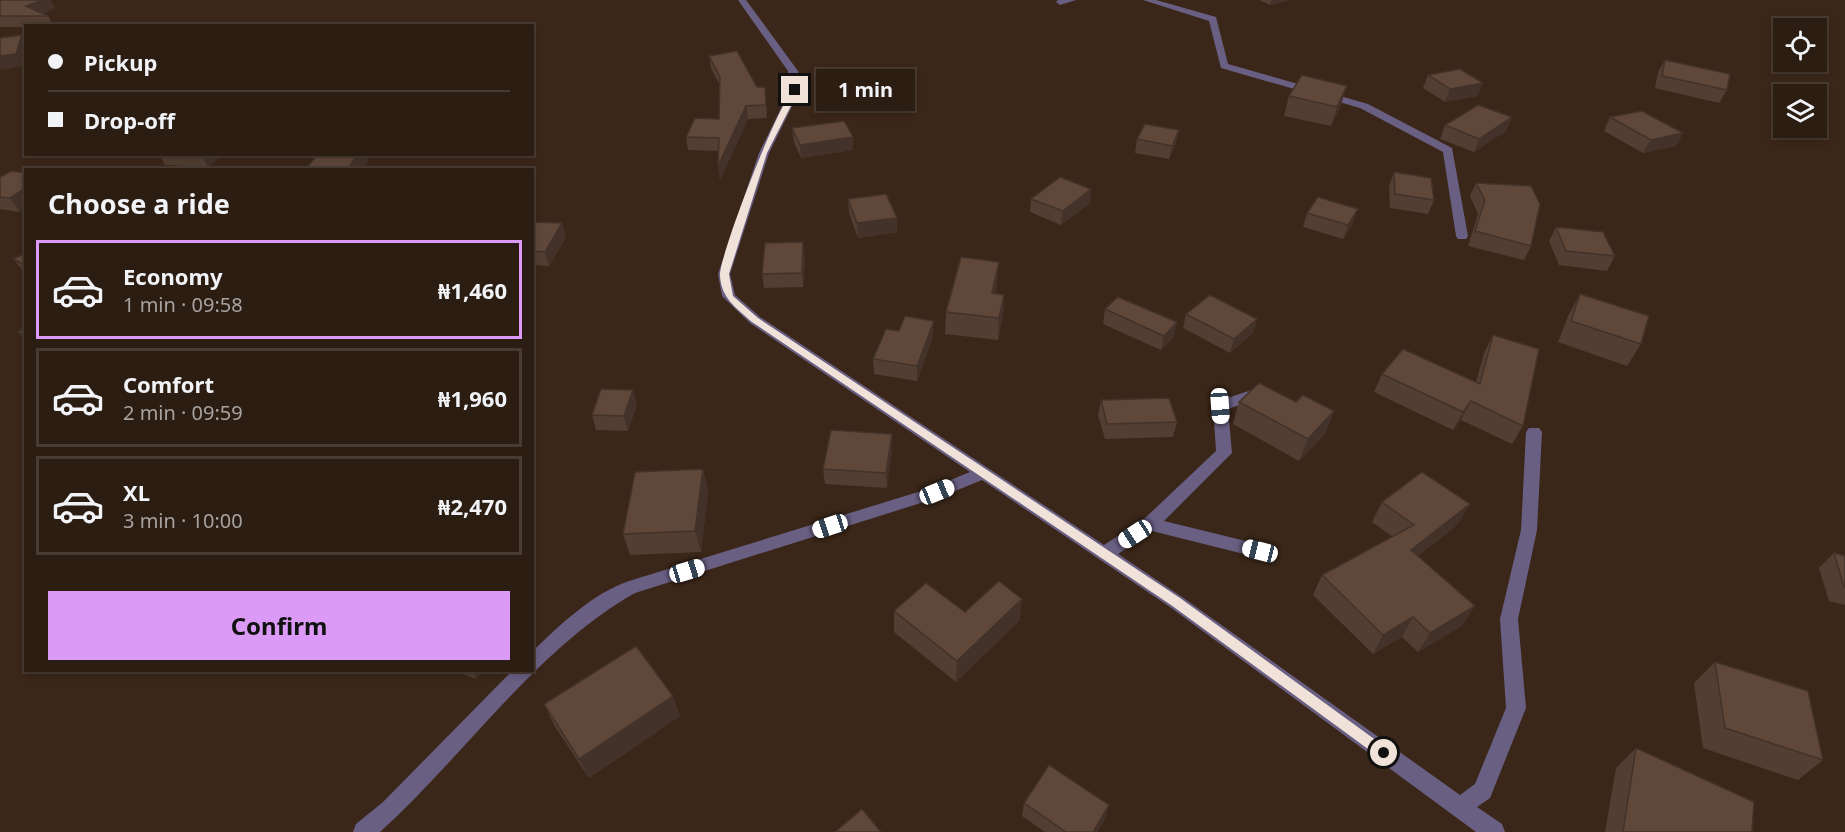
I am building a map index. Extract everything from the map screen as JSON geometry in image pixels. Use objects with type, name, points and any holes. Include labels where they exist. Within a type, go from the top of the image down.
[{"type":"street","points":[[742,0],[793,71],[795,90],[764,153],[724,274],[729,296],[755,320],[1176,602],[1494,832]]},
{"type":"street","points":[[1060,2],[1072,0]]},
{"type":"street","points":[[1148,0],[1213,19],[1224,66],[1364,105],[1448,150],[1462,236]]},
{"type":"street","points":[[1104,554],[1150,524],[1224,453],[1220,406],[1263,391]]},
{"type":"street","points":[[1459,808],[1483,791],[1516,708],[1509,620],[1529,530],[1534,432]]},
{"type":"street","points":[[534,662],[570,626],[600,603],[629,588],[937,492],[982,474]]},
{"type":"street","points":[[1150,524],[1260,551]]},
{"type":"street","points":[[364,832],[390,809],[524,672]]},
{"type":"building","points":[[0,0],[43,0],[26,6],[48,16],[0,16]]},
{"type":"building","points":[[22,35],[16,54],[0,56],[0,38]]},
{"type":"building","points":[[737,51],[757,87],[765,87],[766,105],[746,106],[718,166],[719,138],[686,137],[695,118],[719,119],[720,77],[709,56]]},
{"type":"building","points":[[1665,60],[1730,74],[1727,90],[1662,76]]},
{"type":"building","points":[[1460,69],[1483,83],[1450,89],[1428,75]]},
{"type":"building","points":[[1302,75],[1347,86],[1337,107],[1289,96]]},
{"type":"building","points":[[1478,105],[1512,117],[1479,139],[1445,125]]},
{"type":"building","points":[[1642,111],[1683,133],[1651,140],[1610,117]]},
{"type":"building","points":[[844,121],[853,137],[800,145],[792,128]]},
{"type":"building","points":[[1145,124],[1179,130],[1172,146],[1137,139]]},
{"type":"building","points":[[316,156],[357,156],[348,168],[307,168]]},
{"type":"building","points":[[11,171],[24,173],[24,189],[10,198],[0,197],[0,177]]},
{"type":"building","points":[[1394,172],[1431,178],[1434,200],[1395,194]]},
{"type":"building","points":[[1060,177],[1091,189],[1063,211],[1031,199]]},
{"type":"building","points":[[1476,183],[1531,186],[1540,204],[1531,246],[1475,231],[1485,200]]},
{"type":"building","points":[[886,194],[897,218],[857,223],[848,199]]},
{"type":"building","points":[[1318,197],[1358,209],[1348,225],[1307,213]]},
{"type":"building","points":[[534,222],[562,223],[545,252],[534,251]]},
{"type":"building","points":[[1556,227],[1603,232],[1615,256],[1566,251]]},
{"type":"building","points":[[803,242],[802,273],[762,274],[765,243]]},
{"type":"building","points":[[24,254],[24,265],[13,259]]},
{"type":"building","points":[[961,257],[999,262],[992,293],[1004,295],[999,318],[946,312]]},
{"type":"building","points":[[1580,294],[1649,316],[1641,344],[1571,321]]},
{"type":"building","points":[[1210,295],[1257,319],[1234,339],[1186,314]]},
{"type":"building","points":[[1118,297],[1177,322],[1164,336],[1105,309]]},
{"type":"building","points":[[905,316],[934,321],[917,366],[873,359],[886,329],[899,331]]},
{"type":"building","points":[[1493,335],[1539,349],[1523,426],[1471,401],[1463,412],[1382,374],[1403,349],[1480,384]]},
{"type":"building","points":[[1259,383],[1296,402],[1303,395],[1334,411],[1308,439],[1239,402]]},
{"type":"building","points":[[601,389],[633,390],[624,416],[592,415]]},
{"type":"building","points":[[1169,398],[1177,422],[1107,424],[1101,400]]},
{"type":"building","points":[[831,430],[892,434],[886,473],[823,469]]},
{"type":"building","points":[[703,469],[695,531],[623,534],[635,472]]},
{"type":"building","points":[[1422,472],[1470,504],[1411,550],[1475,606],[1430,633],[1413,617],[1383,635],[1322,575],[1414,525],[1382,502]]},
{"type":"building","points":[[1834,553],[1845,556],[1845,587],[1844,587]]},
{"type":"building","points":[[999,581],[1022,599],[957,661],[894,611],[926,583],[965,612]]},
{"type":"building","points":[[636,646],[673,696],[579,759],[544,704]]},
{"type":"building","points":[[1715,662],[1808,691],[1823,760],[1725,728]]},
{"type":"building","points":[[1636,748],[1754,802],[1752,832],[1623,832]]},
{"type":"building","points":[[1049,765],[1109,805],[1093,832],[1066,832],[1024,803]]},
{"type":"building","points":[[862,809],[881,832],[835,832]]},
{"type":"route","points":[[795,90],[764,153],[724,274],[729,296],[755,320],[1176,602],[1384,753]]}]
